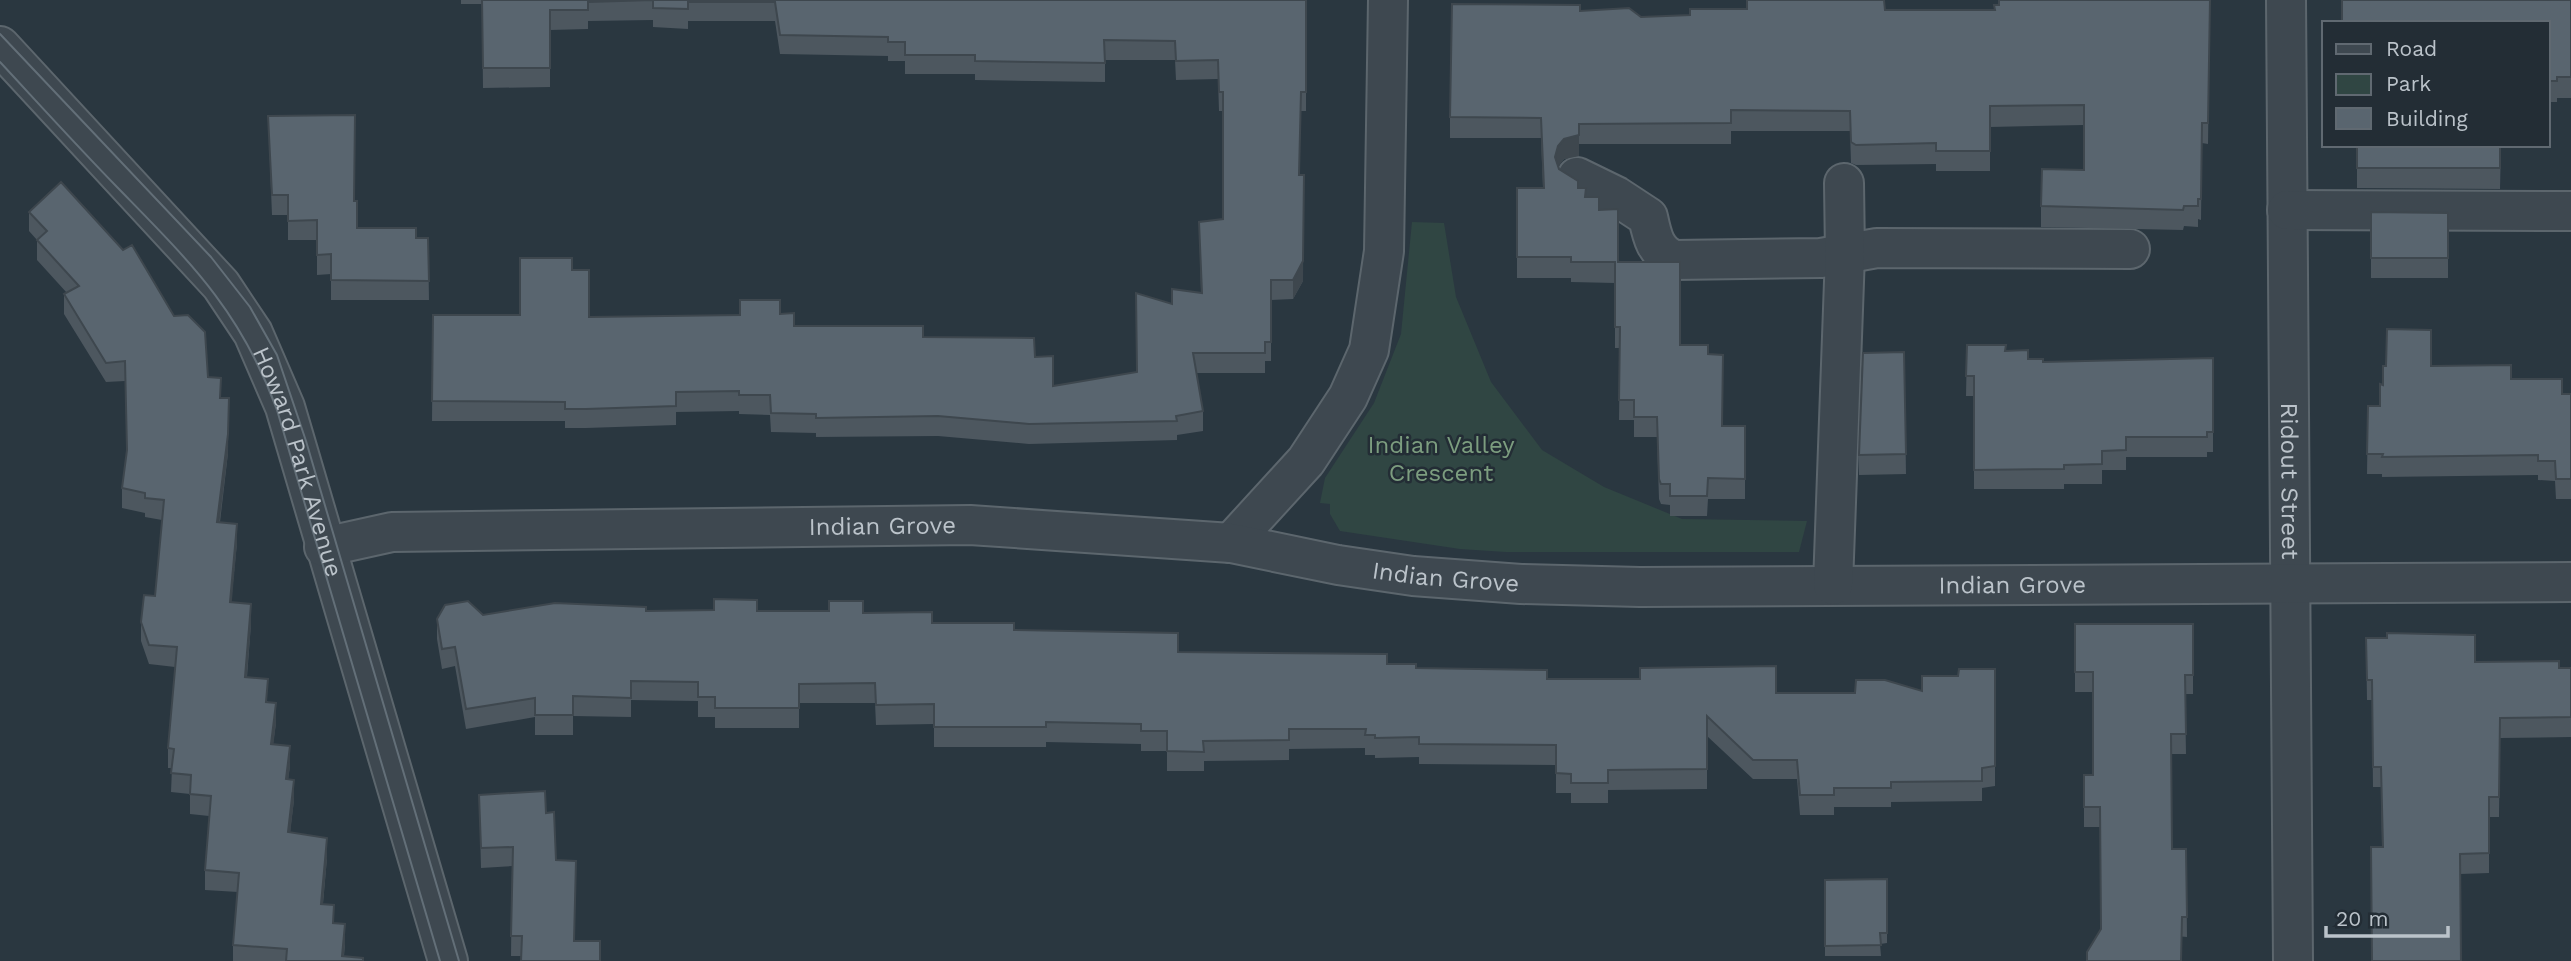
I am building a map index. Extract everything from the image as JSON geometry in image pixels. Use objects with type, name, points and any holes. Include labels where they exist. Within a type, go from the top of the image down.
[{"type":"street","points":[[1231,543],[1306,461],[1348,397],[1368,350],[1384,251],[1388,0]]},
{"type":"street","name":"Ridout Street","points":[[2286,0],[2293,961]]},
{"type":"street","name":"Howard Park Avenue","points":[[0,46],[182,240],[234,303],[253,333],[285,407],[324,547],[448,961]]},
{"type":"street","points":[[1577,177],[1616,196],[1648,218],[1654,241],[1663,256],[1674,260],[1821,258],[1877,248],[2130,249]]},
{"type":"street","points":[[1833,585],[1845,254],[1844,183]]},
{"type":"street","points":[[2287,210],[2571,211]]},
{"type":"street","name":"Indian Grove","points":[[324,547],[392,532],[970,525],[1231,543],[1338,565],[1413,576],[1521,584],[1640,587],[2571,582]]},
{"type":"green space","name":"Indian Valley Crescent","points":[[1412,222],[1444,223],[1456,297],[1491,382],[1542,450],[1604,487],[1682,519],[1807,521],[1799,552],[1506,552],[1460,549],[1340,531],[1330,514],[1330,504],[1320,503],[1325,478],[1374,403],[1401,334]]},
{"type":"building","points":[[482,0],[653,0],[588,2],[588,10],[550,10],[550,68],[483,68]]},
{"type":"building","points":[[653,0],[1306,0],[1306,92],[1301,92],[1299,175],[1304,175],[1303,261],[1293,280],[1271,280],[1271,342],[1265,342],[1265,353],[1193,353],[1203,411],[1176,416],[1177,421],[1029,424],[938,416],[816,418],[816,414],[771,413],[770,395],[739,395],[739,391],[676,392],[676,406],[586,409],[565,409],[565,402],[432,401],[433,315],[520,315],[520,258],[572,258],[572,270],[589,270],[589,317],[740,315],[740,300],[780,300],[780,314],[794,313],[794,326],[923,326],[923,337],[1034,338],[1035,357],[1053,356],[1053,386],[1137,372],[1136,293],[1172,304],[1172,289],[1202,293],[1199,222],[1223,219],[1223,92],[1219,92],[1218,60],[1176,61],[1175,41],[1104,40],[1105,63],[975,61],[975,55],[905,55],[905,42],[888,42],[888,37],[780,35],[775,2],[688,2],[688,9],[653,8]]},
{"type":"building","points":[[1747,0],[1884,0],[1885,10],[1995,10],[1994,5],[1999,5],[1999,0],[2210,0],[2208,123],[2202,123],[2201,199],[2198,199],[2198,206],[2184,206],[2183,210],[2041,206],[2042,169],[2084,170],[2084,105],[1990,106],[1990,151],[1936,151],[1936,143],[1856,145],[1851,142],[1850,111],[1731,110],[1731,123],[1579,124],[1579,135],[1564,139],[1558,146],[1555,157],[1559,169],[1578,181],[1578,188],[1586,188],[1585,197],[1599,197],[1599,210],[1618,209],[1618,262],[1680,262],[1680,345],[1708,345],[1708,354],[1723,355],[1722,426],[1745,426],[1745,479],[1708,478],[1707,496],[1670,496],[1670,484],[1661,484],[1659,479],[1657,417],[1634,417],[1634,400],[1619,400],[1620,327],[1615,327],[1615,262],[1571,262],[1571,257],[1517,257],[1517,188],[1544,188],[1541,118],[1450,117],[1452,4],[1580,5],[1580,11],[1629,8],[1641,17],[1690,15],[1690,9],[1747,9]]},
{"type":"building","points":[[2342,0],[2571,0],[2571,77],[2557,77],[2557,81],[2550,81],[2550,21],[2342,21]]},
{"type":"building","points":[[355,115],[354,201],[357,201],[357,228],[416,228],[416,238],[428,238],[429,281],[331,280],[331,254],[317,255],[317,220],[288,221],[288,195],[272,195],[268,116]]},
{"type":"building","points":[[2357,147],[2500,147],[2500,168],[2357,168]]},
{"type":"building","points":[[61,182],[123,250],[132,245],[174,316],[188,315],[205,332],[208,377],[221,378],[220,398],[229,398],[228,434],[217,522],[237,524],[230,602],[251,604],[245,677],[268,679],[266,702],[276,703],[271,744],[290,746],[286,779],[294,780],[288,832],[327,838],[321,904],[334,905],[333,923],[345,924],[342,956],[363,958],[363,961],[286,961],[287,949],[233,945],[239,873],[205,870],[211,796],[190,794],[191,775],[171,773],[174,749],[168,748],[177,647],[149,645],[141,622],[144,595],[155,596],[164,500],[145,498],[145,493],[122,488],[127,450],[125,361],[106,363],[64,294],[79,286],[37,240],[47,231],[29,212]]},
{"type":"building","points":[[2371,212],[2448,213],[2448,258],[2371,258]]},
{"type":"building","points":[[2387,329],[2431,330],[2431,366],[2511,365],[2511,379],[2562,379],[2562,394],[2571,394],[2571,479],[2556,479],[2555,461],[2538,461],[2538,455],[2382,457],[2383,454],[2367,454],[2368,406],[2380,406],[2380,384],[2383,385],[2383,366],[2386,366]]},
{"type":"building","points":[[1967,345],[2006,345],[2005,351],[2028,350],[2028,359],[2043,359],[2043,362],[2213,358],[2213,432],[2207,432],[2207,437],[2126,437],[2126,450],[2102,451],[2102,464],[2064,465],[2064,469],[1974,470],[1974,376],[1966,376]]},
{"type":"building","points":[[1904,352],[1906,454],[1859,455],[1863,353]]},
{"type":"building","points":[[714,599],[757,600],[757,611],[829,611],[829,601],[863,601],[863,613],[932,612],[932,623],[1014,623],[1014,630],[1178,633],[1178,652],[1387,654],[1387,664],[1416,664],[1416,668],[1547,670],[1547,679],[1640,679],[1640,668],[1776,666],[1776,693],[1855,693],[1856,680],[1885,680],[1922,691],[1922,676],[1958,676],[1959,669],[1995,669],[1995,766],[1982,768],[1982,781],[1891,782],[1891,788],[1834,788],[1834,795],[1800,795],[1797,760],[1753,760],[1707,716],[1707,769],[1608,770],[1608,783],[1571,783],[1571,774],[1556,773],[1556,745],[1419,744],[1419,737],[1375,738],[1375,735],[1365,735],[1366,729],[1289,729],[1289,740],[1203,741],[1204,752],[1167,751],[1167,731],[1141,731],[1141,724],[1046,722],[1046,727],[934,727],[934,704],[876,705],[875,683],[799,684],[799,708],[715,708],[715,697],[698,697],[698,682],[631,681],[631,698],[573,696],[573,715],[535,715],[535,698],[466,709],[455,647],[442,649],[437,619],[445,605],[468,601],[483,615],[555,603],[646,607],[646,611],[714,610]]},
{"type":"building","points":[[2075,624],[2193,624],[2193,675],[2185,675],[2186,734],[2171,734],[2172,849],[2186,849],[2187,917],[2182,917],[2181,961],[2087,961],[2087,952],[2101,929],[2100,807],[2084,807],[2084,775],[2093,775],[2093,672],[2075,672]]},
{"type":"building","points":[[2387,633],[2475,635],[2475,662],[2559,661],[2559,668],[2571,668],[2571,717],[2500,718],[2499,797],[2489,797],[2489,853],[2460,854],[2461,961],[2372,961],[2371,847],[2383,847],[2381,767],[2373,767],[2372,680],[2367,680],[2366,638],[2387,638]]},
{"type":"building","points":[[545,791],[546,813],[554,812],[556,860],[576,861],[574,941],[600,941],[600,961],[521,961],[522,936],[511,936],[513,847],[481,848],[479,795]]},
{"type":"building","points":[[1887,879],[1887,933],[1880,933],[1881,945],[1825,946],[1825,880]]},
{"type":"tram line","points":[[0,34],[211,257],[250,307],[277,355],[306,441],[459,961]]},
{"type":"tram line","points":[[0,62],[190,263],[247,343],[277,410],[440,961]]}]
